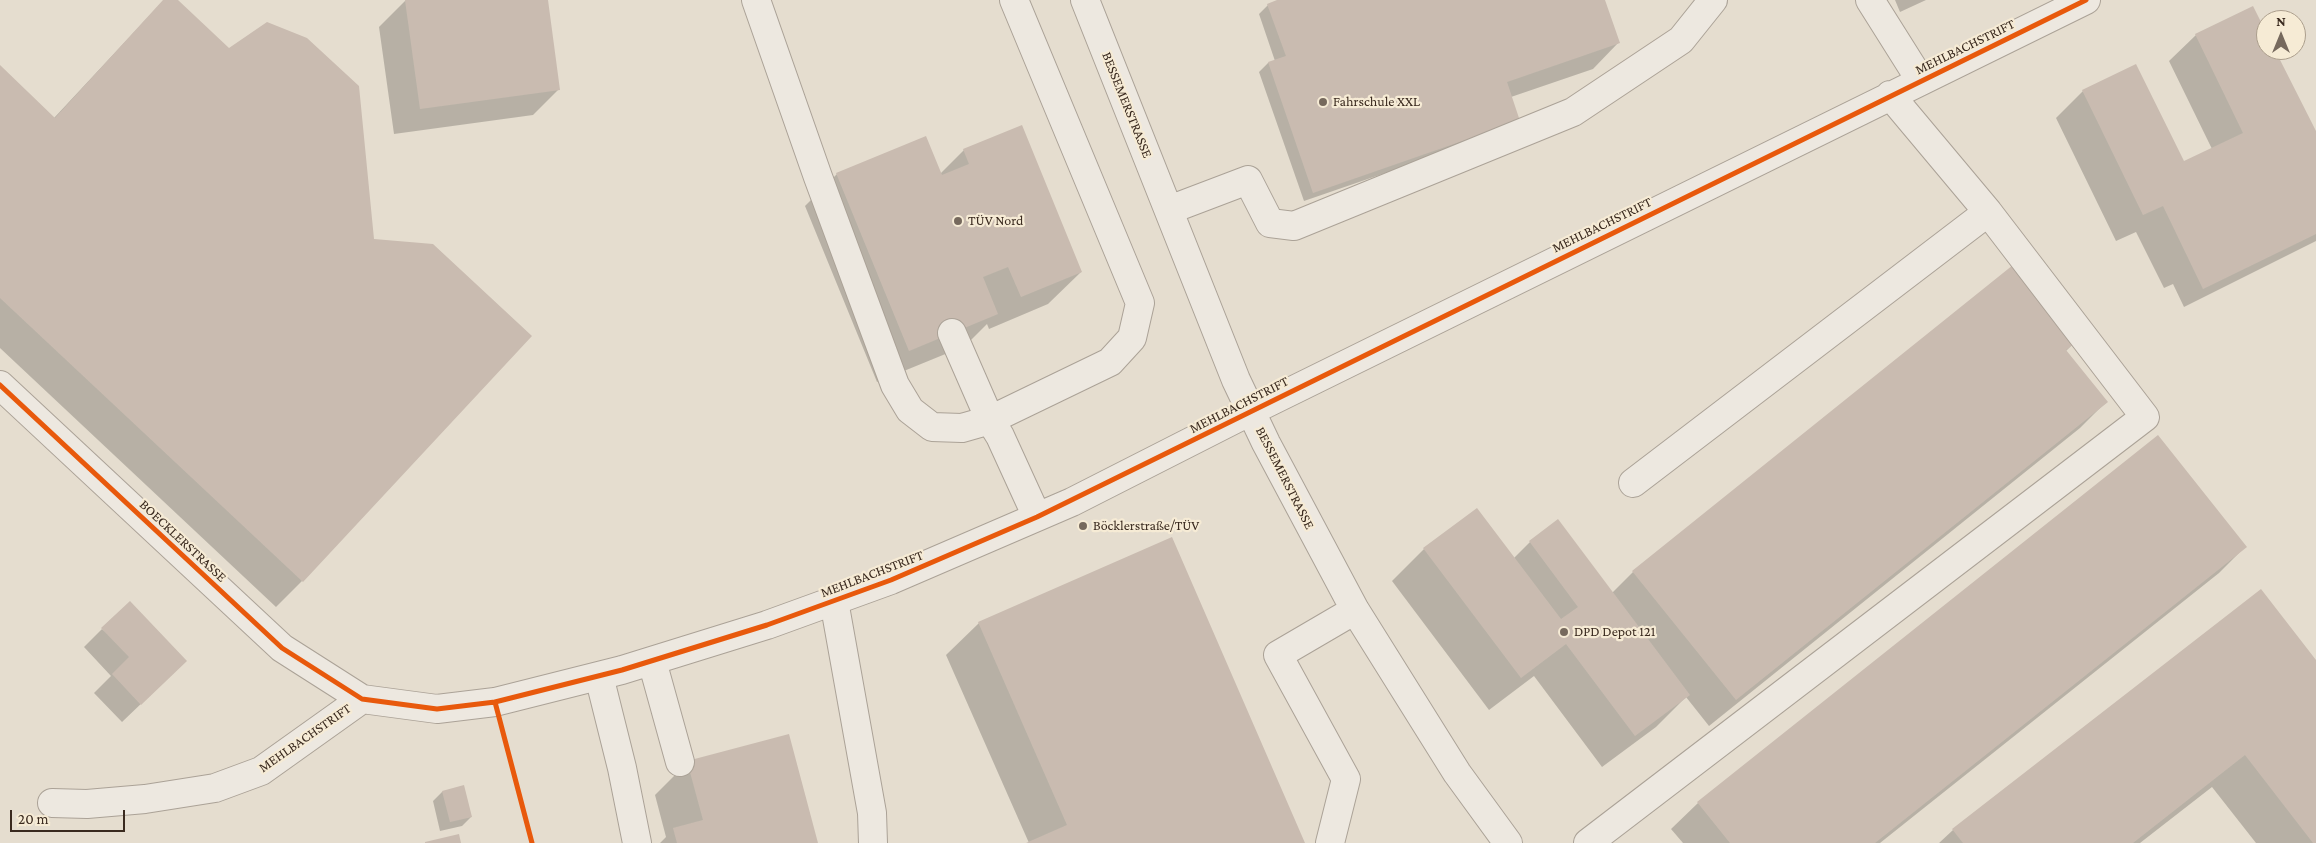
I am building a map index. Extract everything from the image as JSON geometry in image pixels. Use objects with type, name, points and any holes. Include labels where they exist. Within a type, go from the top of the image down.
[{"type":"street","points":[[756,0],[818,178],[895,385],[910,410],[932,427],[962,428],[990,420],[1110,362],[1132,338],[1140,303],[1056,107],[1014,0]]},
{"type":"street","name":"BESSEMERSTRASSE","points":[[1085,0],[1251,411],[1266,443],[1354,610],[1457,773],[1508,843]]},
{"type":"street","points":[[1169,210],[1248,180],[1270,223],[1294,226],[1573,112],[1681,40],[1713,0]]},
{"type":"street","points":[[1870,0],[1921,81]]},
{"type":"street","name":"MEHLBACHSTRIFT","points":[[52,803],[87,804],[145,799],[216,788],[261,771],[362,699],[437,709],[495,702],[599,676],[766,625],[891,580],[1037,518],[1890,95],[2086,0]]},
{"type":"street","points":[[1588,843],[2145,417],[1988,212],[1890,95]]},
{"type":"street","points":[[1633,483],[1988,212]]},
{"type":"street","points":[[952,333],[990,420],[1000,436],[1037,518]]},
{"type":"street","name":"BOECKLERSTRASSE","points":[[0,385],[282,648],[362,699]]},
{"type":"street","points":[[834,601],[872,813],[873,843]]},
{"type":"street","points":[[1330,843],[1346,778],[1278,655],[1354,610]]},
{"type":"street","points":[[652,660],[680,762]]},
{"type":"street","points":[[599,676],[622,768],[637,843]]},
{"type":"building","points":[[163,0],[178,0],[229,48],[267,22],[307,38],[359,86],[374,239],[433,244],[532,336],[303,582],[0,298],[0,65],[55,118]]},
{"type":"building","points":[[405,0],[548,0],[560,90],[420,109]]},
{"type":"building","points":[[1277,0],[1605,0],[1620,43],[1507,82],[1520,121],[1313,193],[1268,62],[1286,56],[1267,4]]},
{"type":"building","points":[[2253,6],[2256,12],[2256,60],[2280,60],[2316,131],[2316,234],[2203,289],[2163,206],[2143,215],[2082,90],[2136,64],[2184,161],[2243,133],[2195,34]]},
{"type":"building","name":"TÜV Nord","points":[[1022,125],[1082,272],[1021,297],[1008,267],[983,277],[998,314],[909,351],[836,173],[926,136],[942,175],[969,164],[963,149]]},
{"type":"building","points":[[2013,265],[2075,343],[2066,350],[2108,402],[1736,700],[1632,571]]},
{"type":"building","points":[[2158,435],[2247,547],[1875,843],[1730,843],[1697,802]]},
{"type":"building","name":"DPD Depot 121","points":[[1477,508],[1561,619],[1578,607],[1529,541],[1558,519],[1690,695],[1635,736],[1566,644],[1521,678],[1423,548]]},
{"type":"building","points":[[1172,537],[1305,843],[1026,843],[1067,825],[978,622]]},
{"type":"building","points":[[2261,589],[2316,660],[2316,843],[2313,843],[2245,755],[2133,843],[1963,843],[1952,829]]},
{"type":"building","points":[[130,601],[187,661],[141,705],[112,674],[129,657],[101,628]]},
{"type":"building","points":[[789,734],[818,843],[677,843],[673,828],[703,820],[687,761]]},
{"type":"building","points":[[464,785],[472,817],[450,822],[442,791]]},
{"type":"building","points":[[459,834],[461,843],[425,843],[425,842]]},
{"type":"cycle path","points":[[0,385],[282,648],[362,699],[437,709],[495,702],[622,670],[767,625],[891,580],[1037,517],[2086,0]]},
{"type":"cycle path","points":[[495,702],[532,843]]},
{"type":"place","name":"Fahrschule XXL","points":[[1323,102]]},
{"type":"place","name":"TÜV Nord","points":[[958,221]]},
{"type":"place","name":"Böcklerstraße/TÜV","points":[[1083,526]]},
{"type":"place","name":"DPD Depot 121","points":[[1564,632]]}]
